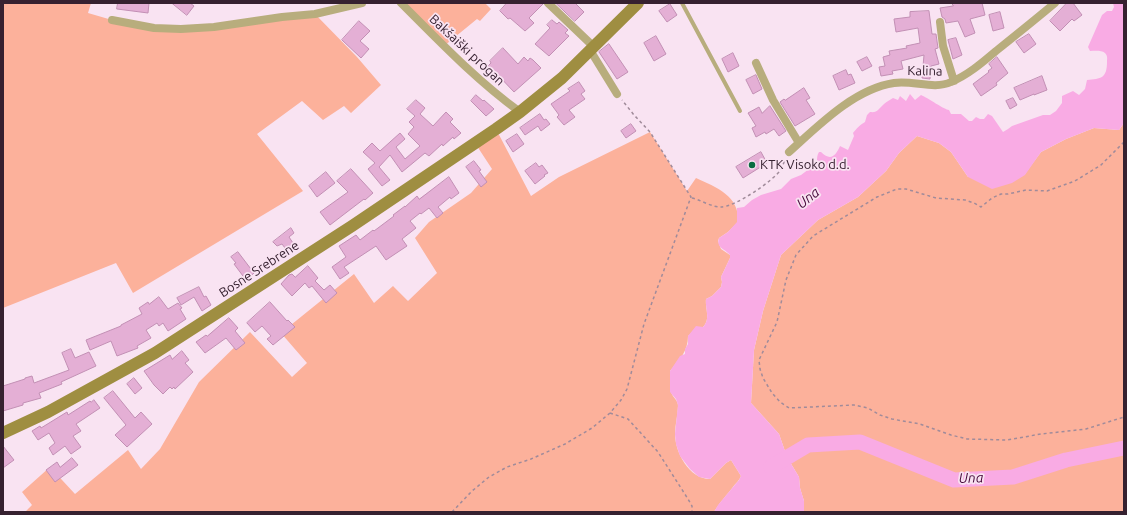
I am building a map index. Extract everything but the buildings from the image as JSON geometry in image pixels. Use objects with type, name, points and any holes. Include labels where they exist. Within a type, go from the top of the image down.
[{"type":"street","points":[[112,20],[154,28],[181,29],[214,27],[282,17],[315,14],[362,3]]},
{"type":"street","name":"Bakšaiški progan","points":[[401,3],[474,75],[520,112]]},
{"type":"street","points":[[548,3],[592,48],[617,94]]},
{"type":"street","name":"Bosne Srebrene","points":[[3,433],[48,412],[155,354],[352,226],[520,112],[562,78],[638,3]]},
{"type":"street","name":"Kalina","points":[[789,152],[843,106],[873,88],[910,81],[939,84],[954,81],[984,61],[1055,3]]},
{"type":"street","points":[[940,22],[943,46],[954,81]]},
{"type":"street","points":[[756,63],[773,100],[799,143]]},
{"type":"lane","points":[[682,3],[740,111]]},
{"type":"path","points":[[617,94],[634,116],[650,132],[691,197],[715,206],[729,206],[743,199],[772,178],[782,168],[789,152]]},
{"type":"path","points":[[1124,142],[1101,165],[1075,181],[1047,191],[1026,190],[1001,194],[992,198],[981,207],[965,200],[936,198],[906,189],[897,189],[887,192],[858,208],[813,236],[796,255],[786,280],[777,322],[759,360],[763,378],[772,393],[780,402],[789,408],[854,405],[868,408],[880,415],[892,419],[920,424],[950,435],[967,439],[1007,440],[1086,429],[1124,417]]},
{"type":"path","points":[[452,512],[472,491],[489,477],[506,467],[531,459],[565,444],[592,428],[610,413],[621,400],[627,390],[644,324],[691,197]]},
{"type":"path","points":[[610,413],[628,418],[658,452],[692,506],[692,512]]},
{"type":"shaded area","points":[[3,3],[91,3],[88,13],[112,20],[181,29],[315,14],[357,57],[381,85],[351,113],[344,106],[323,120],[302,101],[257,134],[303,191],[133,293],[116,263],[3,308]]},
{"type":"shaded area","points":[[401,3],[485,3],[491,9],[480,21],[477,19],[444,46]]},
{"type":"shaded area","points":[[1124,123],[1124,512],[804,512],[804,501],[800,488],[799,477],[787,457],[779,434],[751,403],[754,350],[763,311],[781,255],[818,220],[858,197],[886,171],[899,153],[917,136],[939,143],[951,152],[968,177],[1024,175],[1041,152],[1066,139],[1094,128],[1119,130]]},
{"type":"shaded area","points":[[496,129],[531,196],[559,177],[650,132],[687,191],[696,178],[719,189],[731,199],[735,205],[738,213],[738,222],[728,232],[719,238],[718,241],[721,249],[730,255],[721,277],[721,287],[712,296],[706,299],[707,321],[703,327],[699,327],[688,336],[685,351],[670,371],[671,392],[678,406],[675,430],[676,441],[685,463],[690,470],[702,478],[710,479],[731,460],[741,476],[714,512],[25,512],[32,505],[22,492],[50,467],[75,494],[128,450],[141,469],[160,449],[199,382],[250,332],[292,377],[307,363],[281,333],[354,274],[374,303],[393,286],[408,301],[437,273],[415,238],[429,222],[471,193],[492,169],[475,143]]},
{"type":"water","points":[[1113,3],[1124,3],[1124,123],[1119,130],[1094,128],[1066,139],[1041,152],[1025,175],[1012,183],[992,189],[968,177],[951,152],[939,143],[917,136],[899,153],[886,171],[858,197],[818,220],[781,255],[763,311],[754,350],[751,403],[779,434],[787,457],[799,477],[800,488],[804,501],[804,512],[714,512],[741,476],[731,460],[710,479],[699,477],[690,469],[680,456],[676,444],[675,434],[678,405],[676,399],[670,392],[670,371],[680,356],[685,354],[685,349],[688,344],[688,336],[696,326],[703,327],[707,321],[706,299],[712,296],[721,287],[721,277],[730,255],[720,246],[718,241],[719,238],[728,232],[737,222],[737,208],[744,207],[761,195],[781,189],[791,179],[801,175],[809,169],[812,169],[817,162],[819,152],[830,157],[837,152],[840,146],[848,150],[854,136],[853,133],[865,122],[867,115],[870,112],[876,111],[893,98],[898,100],[900,96],[906,101],[910,94],[915,100],[921,95],[949,110],[951,114],[961,114],[969,121],[972,121],[976,117],[984,119],[988,114],[992,116],[1003,132],[1012,126],[1043,115],[1050,115],[1056,111],[1062,103],[1062,96],[1073,91],[1079,95],[1085,89],[1087,80],[1102,77],[1106,71],[1106,54],[1100,51],[1090,51],[1088,47],[1102,15],[1107,11],[1112,11],[1114,7]]},
{"type":"waterway","name":"Una","points":[[771,467],[808,445],[860,442],[954,480],[1013,477],[1066,460],[1124,448]]},
{"type":"place","name":"KTK Visoko d.d.","points":[[752,165]]}]
